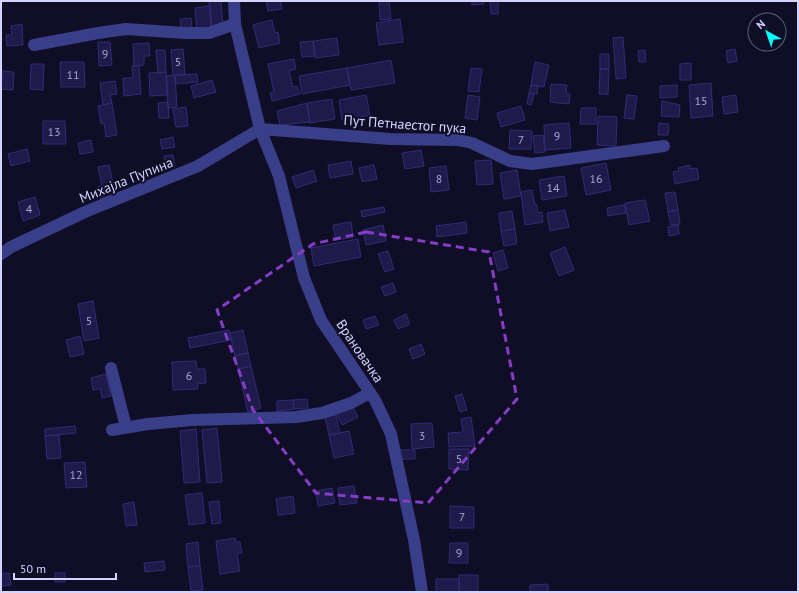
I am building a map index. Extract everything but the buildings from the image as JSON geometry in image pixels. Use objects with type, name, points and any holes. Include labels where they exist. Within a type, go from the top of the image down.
[{"type":"street","name":"Врановачка","points":[[234,1],[235,24],[260,129],[279,176],[304,278],[311,297],[331,337],[370,393],[391,434],[414,540],[422,592]]},
{"type":"street","points":[[34,45],[126,29],[184,33],[209,33],[235,24]]},
{"type":"street","name":"Пут Петнаестог пука","points":[[260,129],[390,140],[458,140],[472,143],[510,161],[532,164],[664,146]]},
{"type":"street","name":"Михајла Пупина","points":[[1,254],[11,247],[85,212],[198,166],[260,129]]},
{"type":"street","points":[[111,368],[126,428]]},
{"type":"street","points":[[112,430],[192,420],[303,416],[322,413],[350,403],[370,393]]},
{"type":"highlighted area","points":[[366,232],[489,252],[517,399],[428,503],[316,493],[253,410],[217,310],[313,244]]}]
